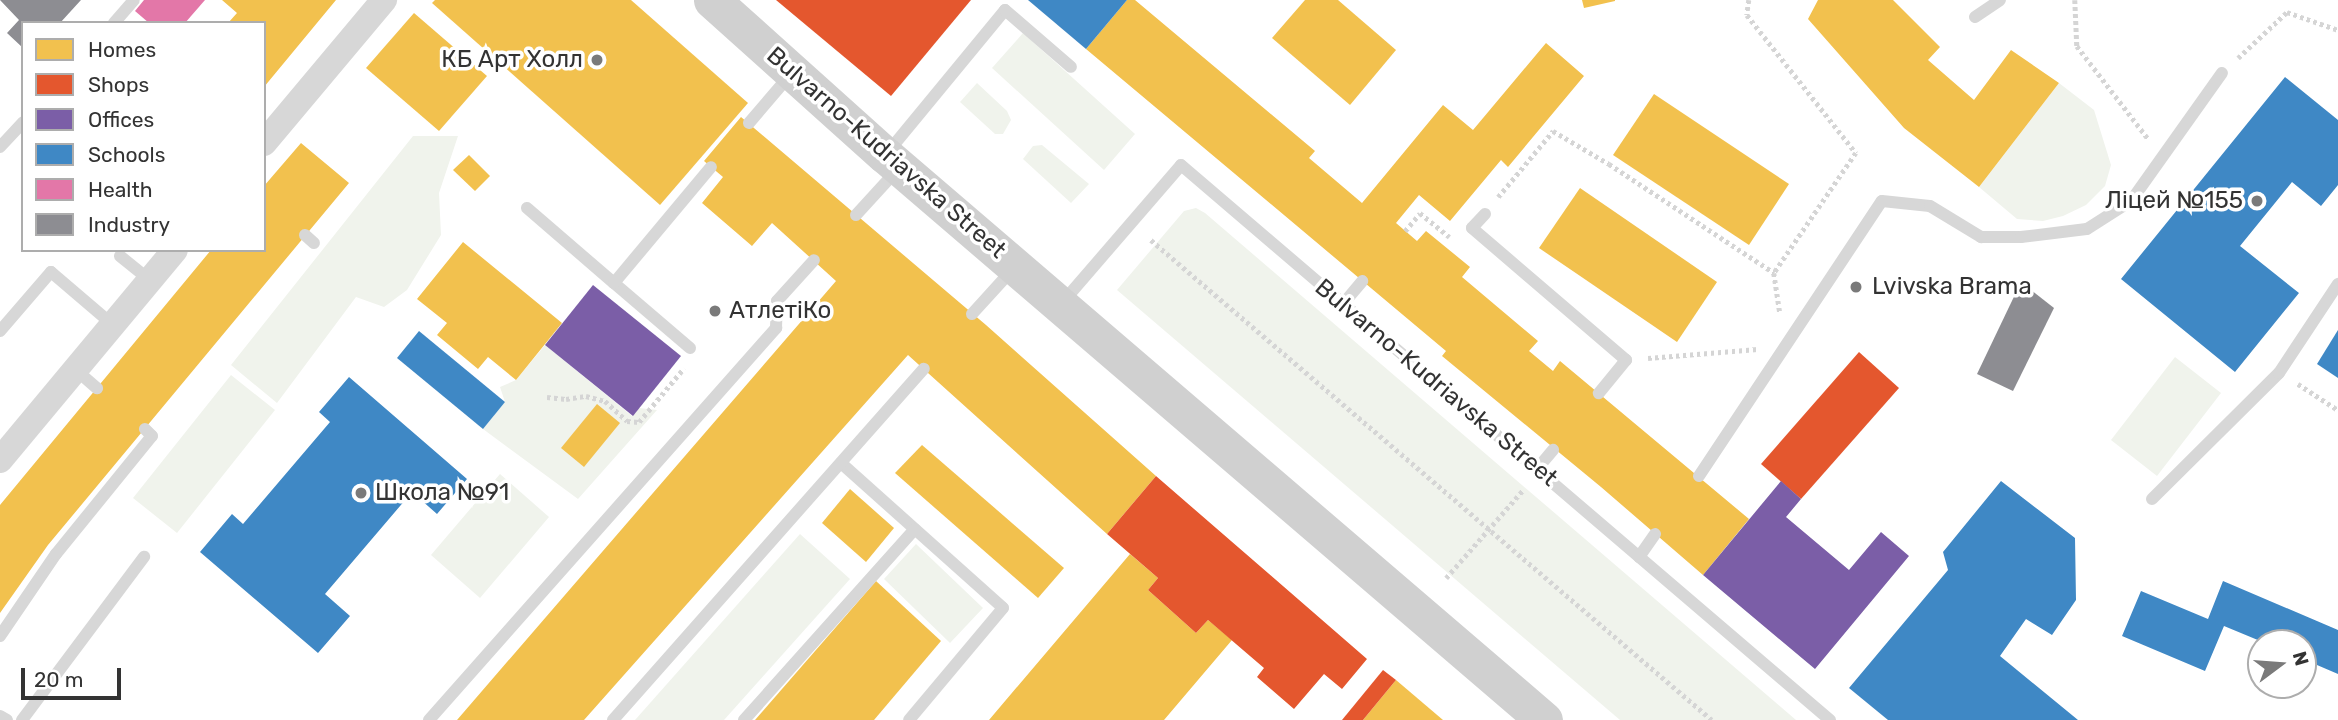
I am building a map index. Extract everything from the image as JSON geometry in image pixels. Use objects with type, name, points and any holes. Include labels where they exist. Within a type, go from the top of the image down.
[{"type":"main road","name":"Bulvarno-Kudriavska Street","points":[[712,0],[892,161],[1062,304],[1538,718]]},
{"type":"street","points":[[267,134],[384,0]]},
{"type":"street","points":[[0,460],[173,252]]},
{"type":"lane","points":[[116,21],[134,0]]},
{"type":"lane","points":[[1975,17],[2000,0]]},
{"type":"lane","points":[[856,215],[892,161],[1005,10],[1071,67]]},
{"type":"lane","points":[[749,123],[793,72]]},
{"type":"lane","points":[[1699,476],[1882,201],[1930,206],[1981,237],[2021,237],[2087,229],[2131,201],[2222,73]]},
{"type":"lane","points":[[0,148],[21,124]]},
{"type":"lane","name":"Bulvarno-Kudriavska Street","points":[[1062,304],[1181,165],[1830,720]]},
{"type":"lane","points":[[614,283],[711,167]]},
{"type":"lane","points":[[527,208],[690,348]]},
{"type":"lane","points":[[1485,214],[1472,228],[1626,360],[1599,393]]},
{"type":"lane","points":[[120,256],[150,280]]},
{"type":"lane","points":[[429,720],[776,328],[777,300],[814,260]]},
{"type":"lane","points":[[972,314],[1016,266]]},
{"type":"lane","points":[[0,331],[51,272],[113,325]]},
{"type":"lane","points":[[1343,304],[1362,281]]},
{"type":"lane","points":[[2152,499],[2279,373],[2338,284]]},
{"type":"lane","points":[[613,720],[924,369]]},
{"type":"lane","points":[[76,370],[97,388]]},
{"type":"lane","points":[[0,636],[56,554],[152,436],[145,429]]},
{"type":"lane","points":[[1537,469],[1553,450]]},
{"type":"lane","points":[[841,463],[1003,608],[909,720]]},
{"type":"lane","points":[[744,720],[915,528]]},
{"type":"lane","points":[[1639,557],[1656,534]]},
{"type":"lane","points":[[22,720],[144,557]]},
{"type":"lane","points":[[0,716],[7,720]]},
{"type":"path","points":[[1485,214],[1553,131],[1609,164],[1774,272],[1856,153],[1747,15],[1749,0]]},
{"type":"path","points":[[2075,0],[2077,46],[2162,157]]},
{"type":"path","points":[[2222,73],[2287,12],[2338,30]]},
{"type":"path","points":[[1405,231],[1420,213],[1454,240],[1472,228]]},
{"type":"path","points":[[1151,240],[1712,720]]},
{"type":"path","points":[[1626,360],[1772,347]]},
{"type":"path","points":[[547,397],[566,399],[586,396],[605,401],[627,421],[639,422],[685,368],[690,348]]},
{"type":"path","points":[[2279,373],[2338,410]]},
{"type":"path","points":[[1446,578],[1528,484]]},
{"type":"shaded area","points":[[1023,33],[1135,134],[1104,170],[992,68]]},
{"type":"shaded area","points":[[977,83],[1007,111],[1011,120],[1003,134],[995,134],[960,102]]},
{"type":"shaded area","points":[[2059,83],[2094,110],[2111,165],[2105,186],[2086,205],[2063,216],[2043,221],[2017,219],[1979,187]]},
{"type":"shaded area","points":[[413,136],[458,136],[439,193],[441,235],[407,290],[384,307],[356,297],[277,403],[231,365]]},
{"type":"shaded area","points":[[1042,145],[1089,184],[1071,203],[1023,159],[1033,146]]},
{"type":"shaded area","points":[[1196,208],[1796,720],[1620,720],[1117,290],[1184,211]]},
{"type":"shaded area","points":[[545,345],[632,416],[639,408],[657,410],[578,499],[483,429],[505,402],[500,387],[516,380]]},
{"type":"shaded area","points":[[2175,357],[2221,393],[2157,476],[2111,440]]},
{"type":"shaded area","points":[[231,375],[275,410],[177,533],[133,498]]},
{"type":"shaded area","points":[[500,474],[549,517],[480,598],[431,555]]},
{"type":"shaded area","points":[[800,534],[850,579],[724,720],[635,720]]},
{"type":"shaded area","points":[[916,544],[983,608],[950,643],[884,579]]},
{"type":"building: Homes","points":[[222,0],[336,0],[266,85],[266,21],[230,21],[237,13]]},
{"type":"building: Homes","name":"КБ Арт Холл","points":[[435,0],[631,0],[748,103],[660,205],[432,3]]},
{"type":"building: Homes","points":[[1127,0],[1135,0],[1315,151],[1309,158],[1362,203],[1443,105],[1473,130],[1546,43],[1584,76],[1508,167],[1501,160],[1450,221],[1419,195],[1396,223],[1417,241],[1426,231],[1470,267],[1462,277],[1538,341],[1529,351],[1553,371],[1560,361],[1749,519],[1703,575],[1442,356],[1446,351],[1086,49]]},
{"type":"building: Homes","points":[[1305,0],[1338,0],[1396,50],[1350,105],[1272,38]]},
{"type":"building: Homes","points":[[1582,0],[1615,0],[1615,1],[1584,8]]},
{"type":"building: Homes","points":[[1818,0],[1893,0],[1940,47],[1928,60],[1974,100],[2011,50],[2059,83],[1979,187],[1904,128],[1808,19]]},
{"type":"building: Homes","points":[[414,13],[487,76],[439,131],[366,68]]},
{"type":"building: Homes","points":[[1654,94],[1789,184],[1749,245],[1613,155]]},
{"type":"building: Homes","points":[[741,117],[986,325],[1156,476],[1107,534],[908,355],[584,720],[457,720],[836,281],[772,223],[752,246],[702,203],[723,177],[704,161]]},
{"type":"building: Homes","points":[[301,143],[349,183],[48,545],[0,613],[0,505],[209,252],[266,252],[266,184]]},
{"type":"building: Homes","points":[[469,155],[490,176],[475,191],[453,170]]},
{"type":"building: Homes","points":[[1580,188],[1717,282],[1677,342],[1539,248]]},
{"type":"building: Homes","points":[[463,242],[562,323],[516,380],[488,357],[478,369],[437,335],[447,323],[417,299]]},
{"type":"building: Homes","points":[[597,404],[620,423],[584,467],[561,448]]},
{"type":"building: Homes","points":[[922,445],[1064,568],[1038,598],[895,473]]},
{"type":"building: Homes","points":[[850,489],[894,528],[866,562],[822,523]]},
{"type":"building: Homes","points":[[1130,554],[1158,578],[1148,590],[1196,633],[1208,620],[1232,640],[1164,720],[989,720]]},
{"type":"building: Homes","points":[[876,581],[941,641],[874,720],[755,720]]},
{"type":"building: Homes","points":[[1396,680],[1443,720],[1363,720]]},
{"type":"building: Shops","points":[[776,0],[971,0],[891,96]]},
{"type":"building: Shops","points":[[1859,352],[1899,388],[1801,499],[1761,464]]},
{"type":"building: Shops","points":[[1156,476],[1367,659],[1342,689],[1324,674],[1294,709],[1257,677],[1264,668],[1208,620],[1196,633],[1148,590],[1158,578],[1107,534]]},
{"type":"building: Shops","points":[[1383,670],[1396,680],[1363,720],[1342,720]]},
{"type":"building: Offices","points":[[593,285],[681,356],[633,416],[545,345]]},
{"type":"building: Offices","points":[[1781,481],[1801,499],[1786,517],[1849,570],[1881,532],[1909,556],[1815,669],[1703,575]]},
{"type":"building: Schools","points":[[1028,0],[1127,0],[1086,49]]},
{"type":"building: Schools","points":[[2285,77],[2338,120],[2338,185],[2321,206],[2292,182],[2240,246],[2299,293],[2235,372],[2121,279]]},
{"type":"building: Schools","points":[[2338,330],[2338,378],[2317,364]]},
{"type":"building: Schools","points":[[419,331],[505,402],[483,429],[397,358]]},
{"type":"building: Schools","points":[[349,377],[467,479],[437,514],[412,492],[325,594],[350,616],[318,653],[200,552],[232,514],[243,524],[330,422],[319,412]]},
{"type":"building: Schools","points":[[2001,481],[2075,538],[2076,600],[2052,635],[2026,619],[2000,656],[2078,720],[1888,720],[1849,688],[1948,570],[1943,552]]},
{"type":"building: Schools","points":[[2223,581],[2338,630],[2338,674],[2317,665],[2317,629],[2247,629],[2247,636],[2224,626],[2205,671],[2122,636],[2141,591],[2208,619]]},
{"type":"building: Health","points":[[144,0],[205,0],[187,21],[147,21],[135,11]]},
{"type":"building: Industry","points":[[0,0],[81,0],[62,21],[21,21],[21,46],[7,33],[19,20]]},
{"type":"building: Industry","points":[[2021,282],[2054,308],[2013,391],[1977,374]]},
{"type":"place","name":"КБ Арт Холл","points":[[597,60]]},
{"type":"place","name":"Ліцей №155","points":[[2257,201]]},
{"type":"place","name":"Lvivska Brama","points":[[1856,287]]},
{"type":"place","name":"АтлетіКо","points":[[715,311]]},
{"type":"place","name":"Школа №91","points":[[361,493]]}]
